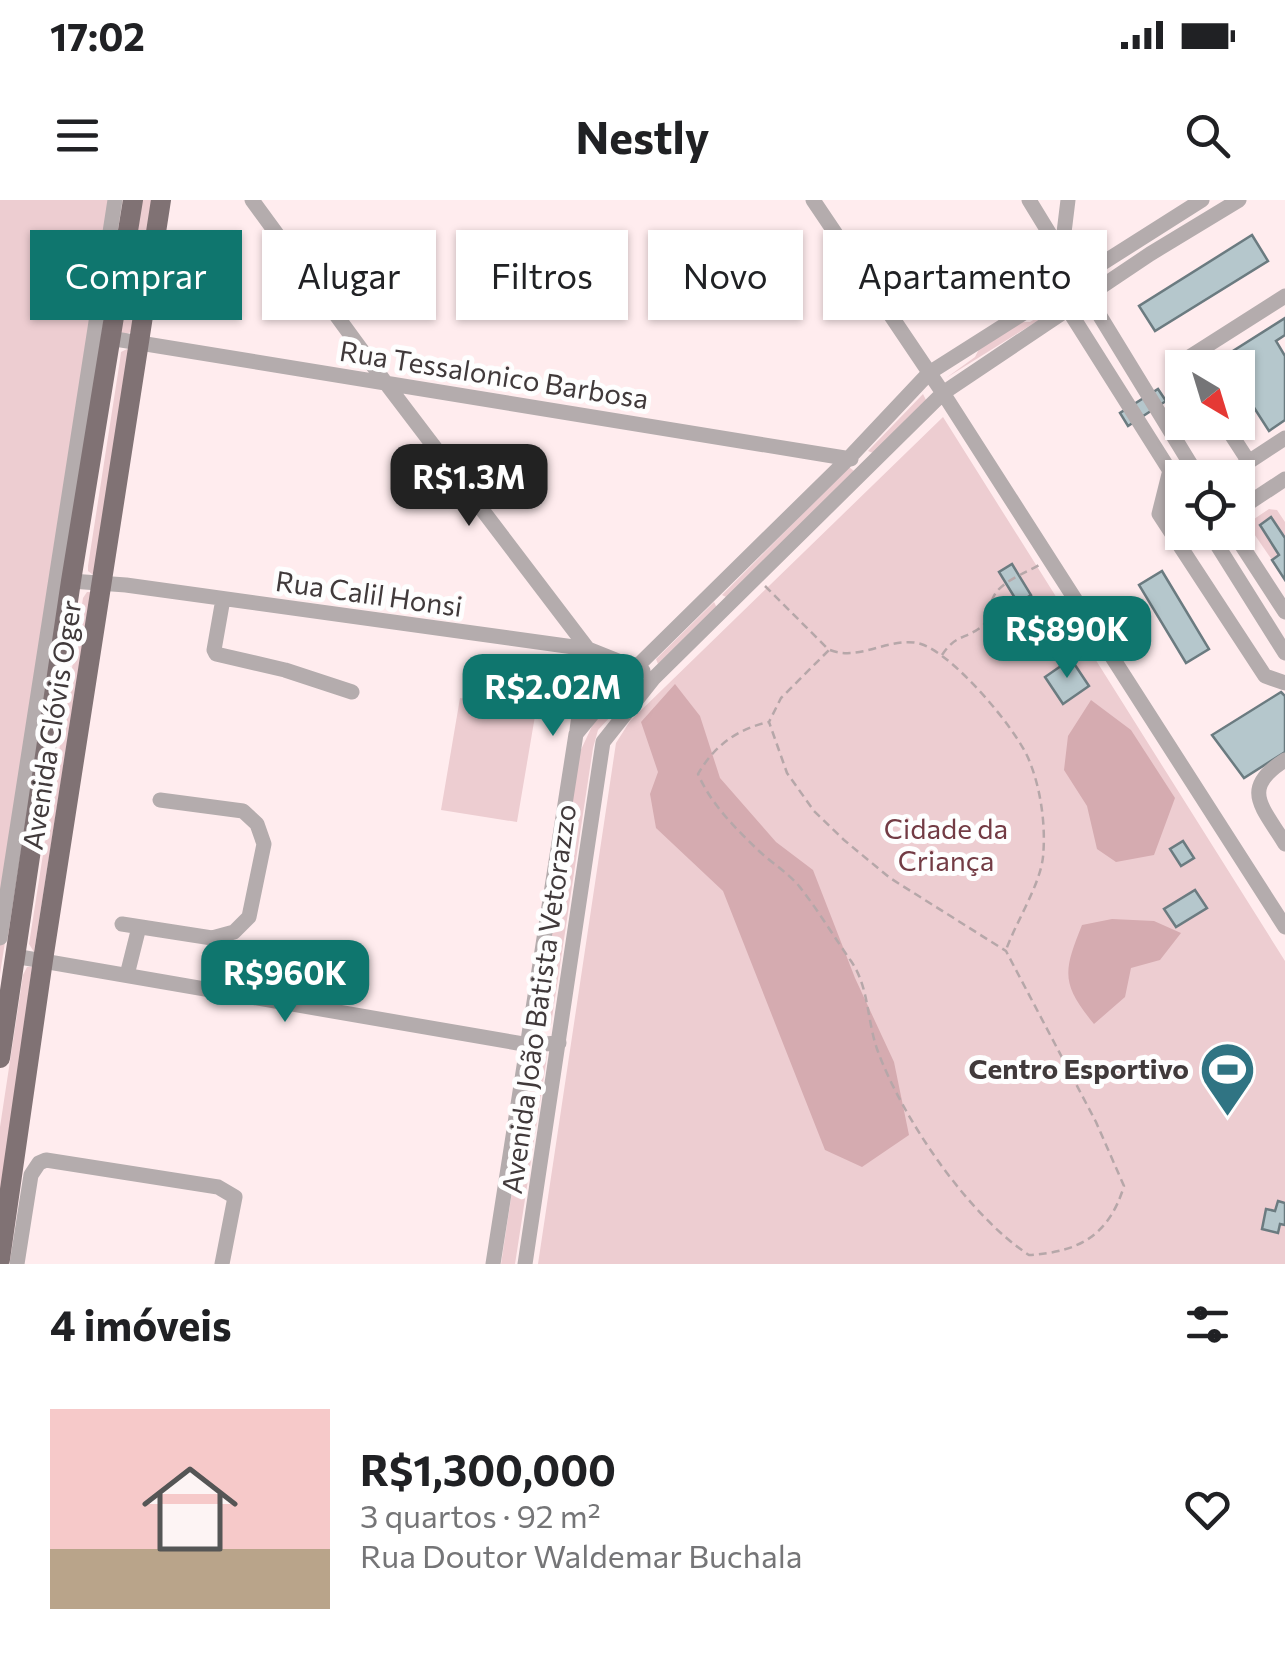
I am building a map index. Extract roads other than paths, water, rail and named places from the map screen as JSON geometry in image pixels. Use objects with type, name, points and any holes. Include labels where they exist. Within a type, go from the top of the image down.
[{"type":"main road","name":"Avenida Clóvis Oger","points":[[0,1058],[133,200]]},
{"type":"main road","name":"Avenida Clóvis Oger","points":[[0,1259],[42,960],[161,200]]},
{"type":"street","points":[[0,938],[115,200]]},
{"type":"street","points":[[252,200],[588,649]]},
{"type":"street","points":[[813,200],[943,392],[1283,919]]},
{"type":"street","points":[[1029,200],[1046,230]]},
{"type":"street","points":[[1064,230],[1068,200]]},
{"type":"street","points":[[1107,260],[1202,200]]},
{"type":"street","name":"Avenida João Batista Vetorazzo","points":[[1107,283],[1238,200]]},
{"type":"street","points":[[1200,350],[1285,296]]},
{"type":"street","points":[[576,734],[637,666],[929,374],[1012,320]]},
{"type":"street","name":"Avenida João Batista Vetorazzo","points":[[525,1264],[603,742],[654,679],[943,392],[1051,320]]},
{"type":"street","points":[[1075,320],[1165,462]]},
{"type":"street","points":[[1099,320],[1187,460]]},
{"type":"street","name":"Rua Tessalonico Barbosa","points":[[110,338],[870,462]]},
{"type":"street","points":[[1252,460],[1285,438]]},
{"type":"street","points":[[1255,499],[1285,479]]},
{"type":"street","points":[[1165,490],[1159,514],[1165,523]]},
{"type":"street","points":[[1183,550],[1265,676],[1285,683]]},
{"type":"street","points":[[1220,550],[1285,653]]},
{"type":"street","points":[[1246,550],[1284,607]]},
{"type":"street","name":"Rua Calil Honsi","points":[[71,581],[588,649],[637,666],[654,679]]},
{"type":"street","points":[[712,592],[728,607]]},
{"type":"street","points":[[223,599],[216,654],[286,670],[352,692]]},
{"type":"street","name":"Avenida João Batista Vetorazzo","points":[[493,1264],[588,649]]},
{"type":"street","points":[[1285,760],[1264,773],[1257,786],[1261,804],[1285,844]]},
{"type":"street","points":[[127,975],[130,925],[212,938],[234,932],[249,917],[264,844],[257,824],[244,811],[160,800]]},
{"type":"street","points":[[14,956],[528,1045],[559,1044]]},
{"type":"street","points":[[17,1264],[32,1175],[39,1163],[46,1160],[218,1186],[229,1191],[235,1197],[222,1264]]},
{"type":"place","name":"Centro Esportivo","points":[[1228,1118]]},
{"type":"park label","name":"Cidade da Criança","points":[[946,845]]}]
